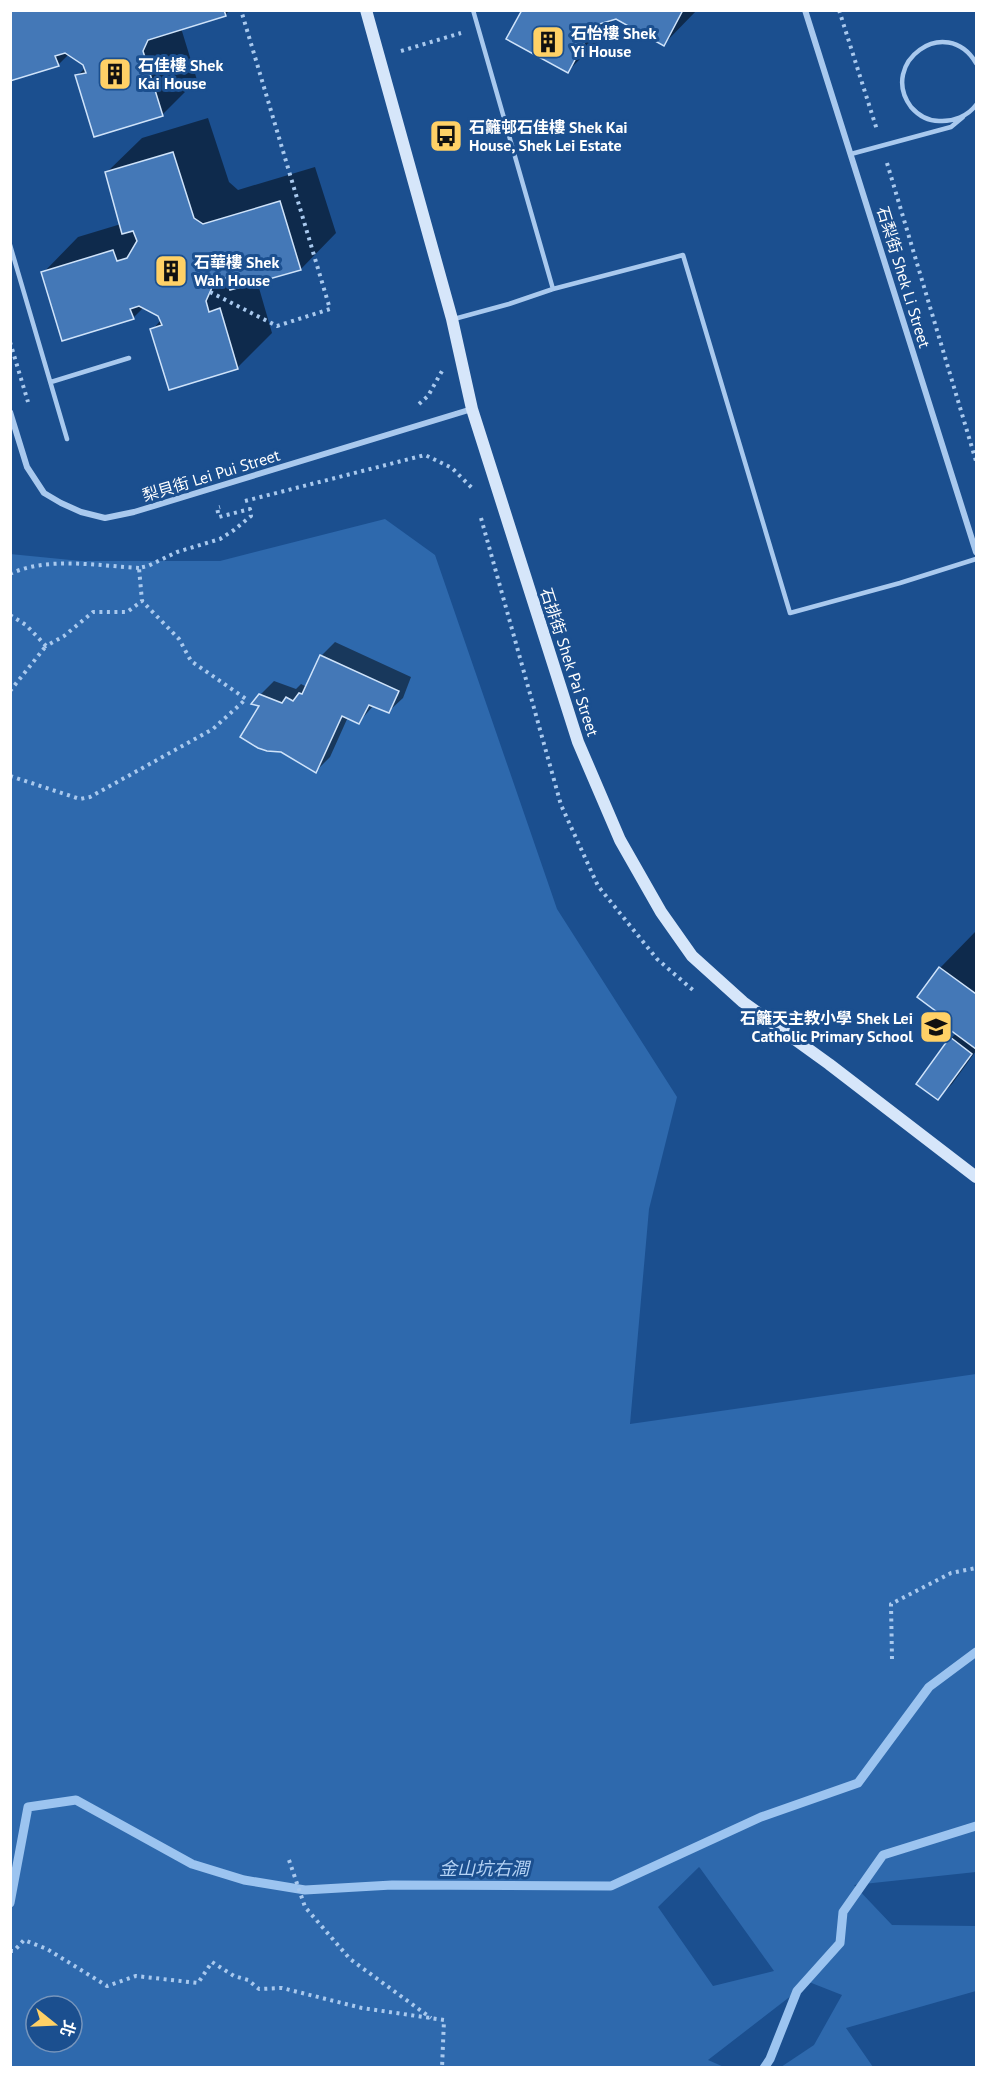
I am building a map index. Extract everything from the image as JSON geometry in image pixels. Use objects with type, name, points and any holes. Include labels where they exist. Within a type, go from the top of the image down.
[{"type":"street","name":"石排街 Shek Pai Street","points":[[366,10],[452,319],[472,409],[578,742],[620,840],[662,912],[693,956],[743,1002],[829,1064],[976,1177]]},
{"type":"street","name":"石梨街 Shek Li Street","points":[[806,10],[976,552]]},
{"type":"street","name":"梨貝街 Lei Pui Street","points":[[10,412],[27,467],[44,493],[81,512],[105,518],[134,512],[472,409]]},
{"type":"lane","points":[[473,10],[553,288]]},
{"type":"lane","points":[[976,63],[967,51],[956,44],[944,42],[931,44],[919,49],[909,59],[902,85],[905,98],[913,109],[924,118],[936,122],[961,117],[976,104]]},
{"type":"lane","points":[[851,153],[951,127],[976,104]]},
{"type":"lane","points":[[10,245],[67,439]]},
{"type":"lane","points":[[452,319],[509,304],[553,288],[683,255],[790,613],[900,583],[976,559]]},
{"type":"lane","points":[[51,382],[129,358]]},
{"type":"path","points":[[210,292],[277,326],[330,309],[241,10]]},
{"type":"path","points":[[839,10],[882,145],[976,461]]},
{"type":"path","points":[[401,51],[461,33]]},
{"type":"path","points":[[10,342],[31,411]]},
{"type":"path","points":[[411,411],[428,396],[443,369]]},
{"type":"path","points":[[10,574],[45,564],[139,568],[148,566],[177,552],[220,539],[251,516],[250,509],[219,517],[217,508]]},
{"type":"path","points":[[10,776],[80,799],[90,796],[213,729],[246,699],[191,661],[175,634],[142,601],[139,568]]},
{"type":"path","points":[[10,691],[46,646],[64,636],[93,612],[127,612],[142,601]]},
{"type":"path","points":[[10,615],[26,625],[46,646]]},
{"type":"path","points":[[892,1659],[891,1604],[951,1573],[976,1568]]},
{"type":"path","points":[[289,1860],[305,1907],[350,1959],[431,2019]]},
{"type":"path","points":[[10,1951],[14,1951],[24,1940],[47,1949],[107,1986],[136,1976],[198,1983],[212,1962],[234,1976],[248,1980],[260,1989],[282,1988],[362,2008],[444,2020],[442,2067]]},
{"type":"shaded area","points":[[385,519],[435,555],[557,909],[677,1097],[649,1209],[630,1424],[976,1374],[976,1872],[854,1885],[892,1925],[976,1926],[976,1991],[846,2028],[873,2067],[781,2067],[814,2045],[842,1995],[809,1982],[708,2060],[724,2067],[11,2067],[10,554],[81,561],[220,561]],"holes":[[[700,1868],[774,1971],[713,1986],[658,1907]]]},
{"type":"building","name":"石佳樓 Shek Kai House","points":[[10,10],[224,10],[226,16],[148,40],[143,51],[163,116],[94,137],[75,75],[86,73],[83,65],[65,53],[55,56],[59,66],[10,81]]},
{"type":"building","name":"石怡樓 Shek Yi House","points":[[522,10],[683,10],[664,46],[616,19],[593,26],[568,73],[506,39]]},
{"type":"building","name":"石華樓 Shek Wah House","points":[[173,152],[194,218],[203,224],[280,201],[301,270],[230,290],[226,278],[215,281],[206,301],[209,312],[220,308],[238,369],[169,390],[150,329],[162,325],[158,316],[139,306],[130,309],[134,319],[62,341],[41,272],[113,250],[117,261],[127,258],[137,241],[133,231],[122,234],[105,172]]},
{"type":"building","points":[[320,655],[399,691],[389,713],[369,705],[359,724],[342,716],[316,773],[281,752],[258,748],[240,737],[259,706],[251,704],[259,694],[282,703],[286,697],[293,701],[299,693],[302,694]]},
{"type":"building","points":[[939,967],[976,994],[976,1049],[938,1021],[941,1015],[917,997]]},
{"type":"building","points":[[950,1037],[972,1054],[938,1100],[916,1084]]},
{"type":"waterway","name":"金山坑右澗","points":[[10,1903],[28,1807],[76,1800],[192,1864],[244,1880],[305,1890],[392,1885],[611,1886],[761,1817],[858,1783],[929,1687],[976,1652]]},
{"type":"waterway","points":[[764,2068],[770,2059],[797,1991],[840,1943],[843,1912],[883,1855],[976,1826]]},
{"type":"place","name":"石怡樓 Shek Yi House","points":[[548,42]]},
{"type":"place","name":"石佳樓 Shek Kai House","points":[[115,74]]},
{"type":"place","name":"石籬邨石佳樓 Shek Kai House, Shek Lei Estate","points":[[446,136]]},
{"type":"place","name":"石華樓 Shek Wah House","points":[[171,271]]},
{"type":"place","name":"石籬天主教小學 Shek Lei Catholic Primary School","points":[[936,1027]]}]
